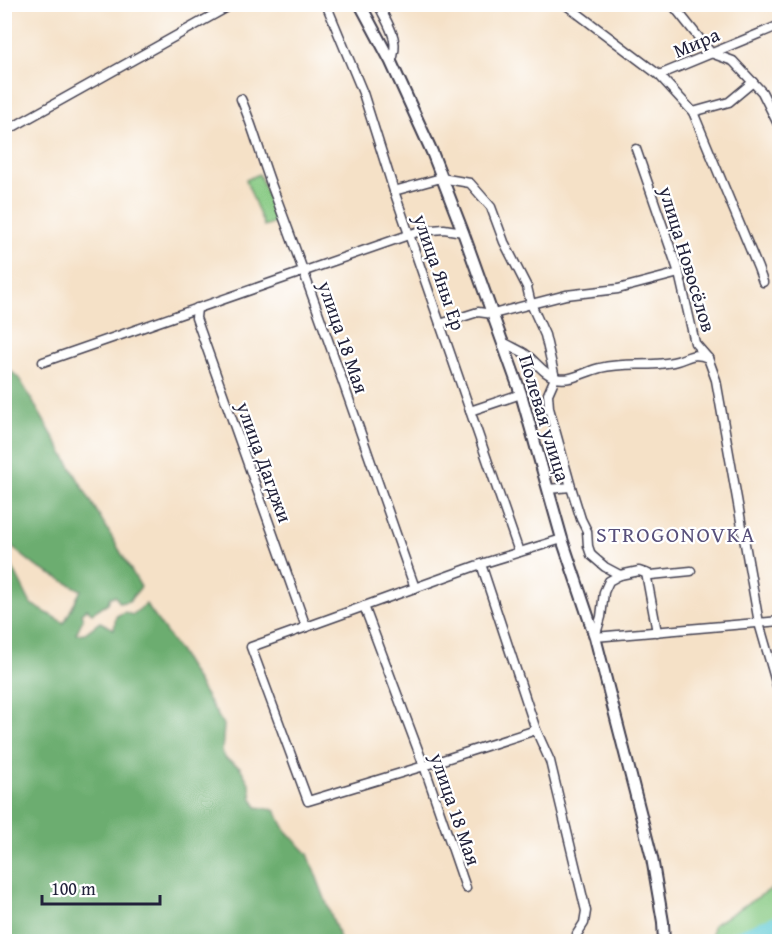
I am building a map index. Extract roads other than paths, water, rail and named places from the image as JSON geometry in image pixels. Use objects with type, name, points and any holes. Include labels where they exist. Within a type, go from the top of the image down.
[{"type":"main road","name":"Полевая улица","points":[[360,4],[391,62],[432,152],[464,232],[521,393],[562,539],[595,637],[652,858],[663,921],[664,942]]},
{"type":"street","points":[[4,132],[232,4]]},
{"type":"street","name":"улица Яны Ер","points":[[326,4],[363,93],[394,190],[519,552]]},
{"type":"street","points":[[378,4],[395,39],[395,52],[391,62]]},
{"type":"street","points":[[565,4],[659,75],[693,112],[763,282]]},
{"type":"street","points":[[672,4],[711,53],[733,61],[762,92],[780,128]]},
{"type":"street","name":"Мира","points":[[659,75],[780,25]]},
{"type":"street","points":[[693,112],[729,102],[753,82]]},
{"type":"street","name":"улица 18 Мая","points":[[241,99],[415,588]]},
{"type":"street","name":"улица Новосёлов","points":[[636,149],[679,273],[695,344],[708,358],[716,380],[759,623],[780,696]]},
{"type":"street","points":[[394,190],[441,178],[470,183],[491,207],[504,242],[527,287],[531,304],[545,335],[555,378],[548,394],[549,408],[571,487],[587,531],[591,555],[605,567],[620,575]]},
{"type":"street","points":[[43,362],[420,231],[444,229],[464,232]]},
{"type":"street","points":[[440,324],[478,312],[494,314],[566,295],[618,290],[679,273]]},
{"type":"street","name":"улица Дагджи","points":[[197,308],[196,318],[306,627]]},
{"type":"street","points":[[503,342],[525,354],[542,370],[555,378],[567,379],[597,368],[617,364],[648,366],[676,362],[693,354],[708,358]]},
{"type":"street","points":[[693,354],[696,349],[695,344]]},
{"type":"street","points":[[470,411],[521,393]]},
{"type":"street","points":[[548,489],[571,487]]},
{"type":"street","points":[[536,730],[308,801],[251,647],[481,564],[562,539]]},
{"type":"street","points":[[481,564],[536,730],[550,761],[586,911],[584,923],[577,934]]},
{"type":"street","points":[[691,571],[651,575],[639,571],[620,575],[609,581],[604,592],[601,617],[595,637],[780,621]]},
{"type":"street","points":[[646,573],[657,632]]},
{"type":"street","name":"улица 18 Мая","points":[[364,606],[424,766],[466,888]]},
{"type":"waterway","points":[[736,942],[737,938],[780,921]]},
{"type":"district","name":"STROGONOVKA","points":[[676,534]]}]
